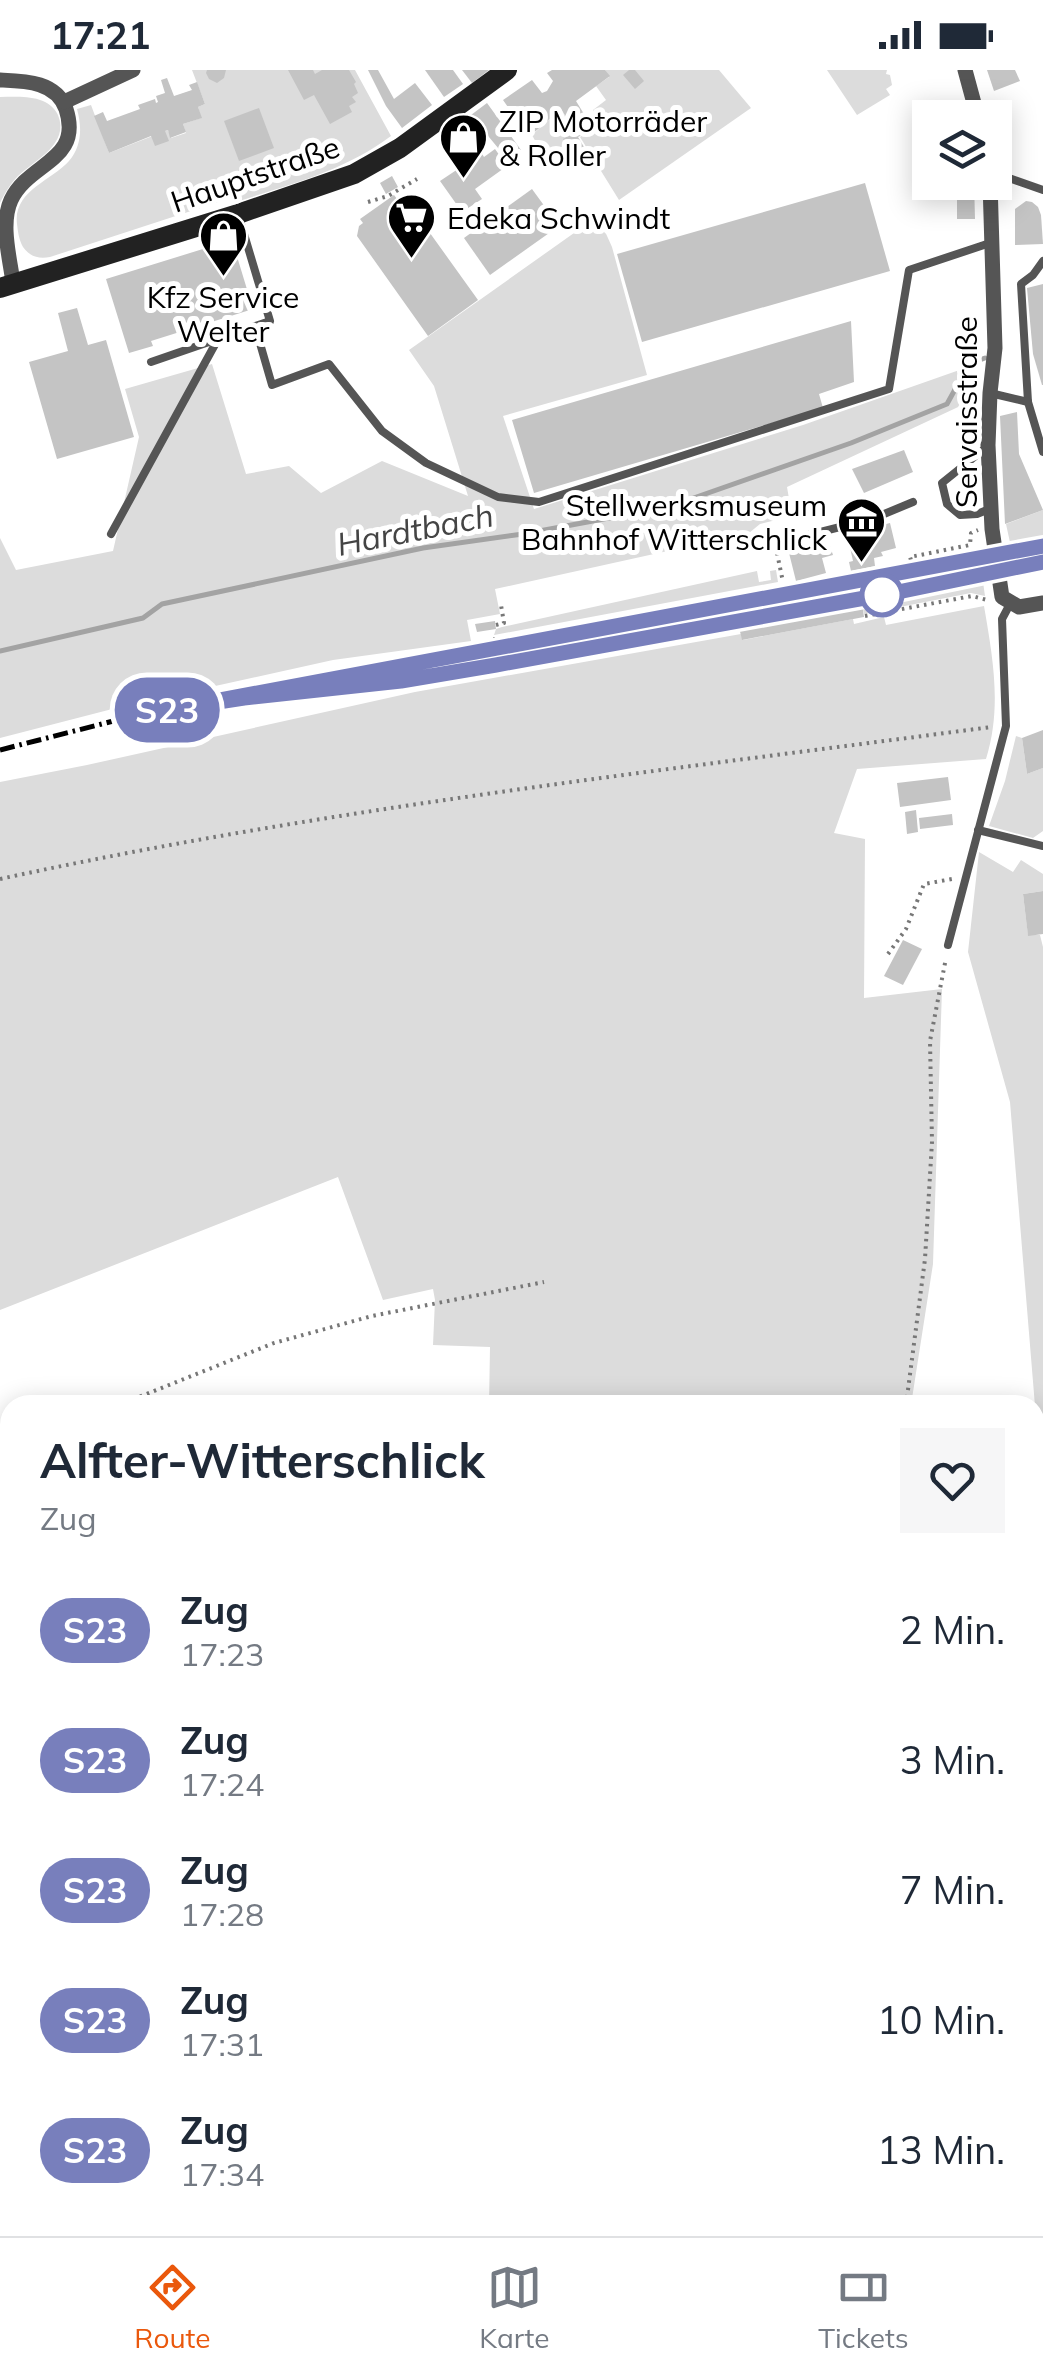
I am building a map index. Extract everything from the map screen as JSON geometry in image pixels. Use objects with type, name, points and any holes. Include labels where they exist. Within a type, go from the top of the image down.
[{"type":"main road","name":"Hauptstraße","points":[[7,286],[354,174],[400,148],[507,70]]},
{"type":"street","points":[[64,102],[133,70]]},
{"type":"street","points":[[964,70],[973,100]]},
{"type":"street","points":[[0,80],[33,82],[57,94],[64,102],[71,125],[68,141],[60,153],[18,187],[9,202],[5,223],[7,286]]},
{"type":"street","name":"Servaisstraße","points":[[991,200],[995,348],[988,445],[994,542],[1002,598],[1010,604]]},
{"type":"street","points":[[1010,604],[1019,607],[1043,603]]},
{"type":"lane","points":[[1012,180],[1043,190]]},
{"type":"lane","points":[[151,362],[270,321],[238,214]]},
{"type":"lane","points":[[255,326],[272,385],[329,364],[382,431],[426,463],[498,496],[539,502],[888,388],[909,270],[992,242]]},
{"type":"lane","points":[[1043,261],[1021,284],[1028,402],[1043,452]]},
{"type":"lane","points":[[111,534],[218,339]]},
{"type":"lane","points":[[990,393],[1028,402]]},
{"type":"lane","points":[[988,445],[942,483],[947,504],[960,515],[992,508]]},
{"type":"lane","points":[[757,548],[872,519],[914,502]]},
{"type":"lane","points":[[948,945],[1006,726],[1002,619],[1010,604]]},
{"type":"lane","points":[[978,830],[1043,846]]},
{"type":"path","points":[[368,202],[388,196],[417,179]]},
{"type":"path","points":[[910,560],[970,546],[971,533]]},
{"type":"path","points":[[779,565],[783,582]]},
{"type":"path","points":[[864,616],[972,596],[988,600]]},
{"type":"path","points":[[496,625],[504,623],[501,605]]},
{"type":"path","points":[[0,879],[128,851],[377,808],[1006,726]]},
{"type":"path","points":[[888,954],[906,928],[924,884],[966,876]]},
{"type":"path","points":[[907,1395],[925,1260],[932,1142],[930,1041],[948,945]]},
{"type":"path","points":[[144,1395],[274,1343],[372,1316],[544,1282]]},
{"type":"shaded area","points":[[192,70],[355,70],[391,136],[337,167],[239,201],[237,196],[50,257],[29,253],[20,239],[17,213],[27,195],[73,155],[80,136],[77,109],[91,105],[109,153],[168,130],[171,138],[186,133],[183,124],[201,118],[198,107],[205,104]]},
{"type":"shaded area","points":[[605,70],[719,70],[751,108],[619,200],[580,137],[595,125],[593,110],[606,100],[596,86],[609,77]]},
{"type":"shaded area","points":[[827,70],[887,70],[892,85],[886,89],[890,95],[857,115]]},
{"type":"shaded area","points":[[0,97],[32,98],[47,103],[58,115],[60,125],[55,143],[15,179],[0,203]]},
{"type":"shaded area","points":[[561,109],[575,131],[564,138],[566,144],[538,163],[531,152],[538,146],[532,135]]},
{"type":"shaded area","points":[[598,216],[612,247],[647,375],[503,416],[534,509],[803,425],[968,367],[971,401],[787,487],[792,516],[760,524],[749,533],[495,589],[500,614],[467,620],[471,641],[333,660],[0,738],[0,538],[16,570],[113,551],[139,437],[125,389],[212,364],[246,474],[289,466],[321,493],[382,461],[468,496],[434,386],[409,350]]},
{"type":"shaded area","points":[[1043,510],[1043,539],[1011,547],[1006,524]]},
{"type":"shaded area","points":[[776,570],[778,582],[494,635],[502,627],[757,571],[759,582],[771,580],[770,571]]},
{"type":"shaded area","points":[[983,582],[985,596],[971,593],[864,614],[862,605]]},
{"type":"shaded area","points":[[984,606],[995,702],[986,759],[857,769],[834,833],[865,839],[864,998],[942,989],[933,1264],[913,1395],[489,1395],[490,1347],[433,1345],[433,1289],[383,1300],[338,1177],[0,1310],[0,782],[415,692],[741,634],[743,640],[853,619],[854,624],[884,617],[886,625]]},
{"type":"shaded area","points":[[1016,736],[1022,738],[1027,774],[1043,768],[1043,831],[1033,838],[989,826]]},
{"type":"shaded area","points":[[979,852],[1013,872],[1021,860],[1043,874],[1043,891],[1023,894],[1028,935],[1040,935],[1043,947],[1043,1395],[1034,1395],[1010,1102],[968,952]]},
{"type":"building","points":[[207,70],[226,70],[217,83],[209,79]]},
{"type":"building","points":[[288,70],[313,70],[315,74],[322,70],[349,70],[358,93],[352,97],[356,102],[349,106],[352,112],[330,124],[314,95],[304,100]]},
{"type":"building","points":[[368,70],[378,70],[394,99],[415,83],[432,105],[402,128]]},
{"type":"building","points":[[425,70],[453,70],[463,84],[444,97]]},
{"type":"building","points":[[462,70],[489,70],[472,83]]},
{"type":"building","points":[[605,70],[610,76],[576,101],[590,131],[578,137],[584,147],[570,156],[563,139],[575,131],[561,109],[529,137],[503,100],[532,80],[542,93],[547,91],[553,81],[547,73]]},
{"type":"building","points":[[635,70],[644,81],[635,89],[623,75]]},
{"type":"building","points":[[987,70],[1015,70],[1020,81],[994,91]]},
{"type":"building","points":[[167,78],[174,96],[192,90],[189,85],[197,82],[205,104],[198,107],[202,118],[183,124],[186,132],[170,138],[168,130],[165,131],[169,141],[155,146],[151,136],[109,153],[94,116],[103,112],[107,121],[140,109],[138,105],[155,99],[158,102],[156,96],[165,93],[161,80]]},
{"type":"building","points":[[487,103],[521,150],[508,160],[484,131],[479,134],[467,118]]},
{"type":"building","points":[[259,108],[274,148],[239,161],[224,121]]},
{"type":"building","points":[[469,138],[484,157],[495,149],[507,166],[475,189],[482,199],[462,212],[440,181],[473,159],[462,143]]},
{"type":"building","points":[[392,176],[398,187],[386,194],[380,183]]},
{"type":"building","points":[[865,183],[890,271],[642,342],[617,254]]},
{"type":"building","points":[[532,189],[559,226],[490,275],[464,238]]},
{"type":"building","name":"Edeka Schwindt","points":[[394,195],[407,201],[478,300],[428,336],[357,236],[363,223],[360,219]]},
{"type":"building","points":[[957,200],[974,200],[975,219],[957,219]]},
{"type":"building","points":[[1026,201],[1038,207],[1043,244],[1015,245],[1015,209]]},
{"type":"building","points":[[232,240],[253,309],[151,341],[153,346],[129,353],[106,279]]},
{"type":"building","points":[[1043,284],[1042,385],[1033,354],[1027,288]]},
{"type":"building","points":[[77,308],[88,345],[106,340],[134,437],[57,459],[29,362],[68,351],[58,313]]},
{"type":"building","points":[[851,321],[854,382],[819,394],[823,408],[534,493],[512,420]]},
{"type":"building","points":[[1017,412],[1019,454],[1043,510],[1005,524],[1000,416]]},
{"type":"building","points":[[904,450],[913,472],[864,493],[852,469]]},
{"type":"building","points":[[890,523],[896,548],[874,558],[875,566],[851,571],[849,562],[853,561],[847,534]]},
{"type":"building","points":[[818,541],[820,549],[830,546],[833,555],[822,558],[826,573],[796,581],[788,549]]},
{"type":"building","points":[[862,604],[864,617],[742,640],[739,627]]},
{"type":"building","points":[[495,621],[496,629],[477,632],[475,624]]},
{"type":"building","points":[[1043,730],[1043,768],[1027,774],[1022,738]]},
{"type":"building","points":[[948,777],[951,800],[900,807],[897,783]]},
{"type":"building","points":[[916,810],[918,832],[907,834],[905,812]]},
{"type":"building","points":[[952,814],[953,825],[920,829],[919,818]]},
{"type":"building","points":[[1043,891],[1043,934],[1028,936],[1023,894]]},
{"type":"building","points":[[903,940],[922,949],[903,985],[884,976]]},
{"type":"waterway","name":"Hardtbach","points":[[0,651],[143,618],[162,604],[423,548],[668,507],[851,443],[947,404],[969,364],[985,358]]},
{"type":"railway","points":[[0,750],[129,717],[1043,546]]},
{"type":"railway","points":[[359,685],[401,681],[722,624],[1043,562]]},
{"type":"train","name":"S23","points":[[1043,546],[166,710],[401,681],[496,665],[1043,562]]},
{"type":"place","name":"ZIP Motorräder & Roller","points":[[464,180]]},
{"type":"place","name":"Edeka Schwindt","points":[[412,260]]},
{"type":"place","name":"Kfz Service Welter","points":[[223,278]]},
{"type":"place","name":"Stellwerksmuseum Bahnhof Witterschlick","points":[[862,564]]}]
